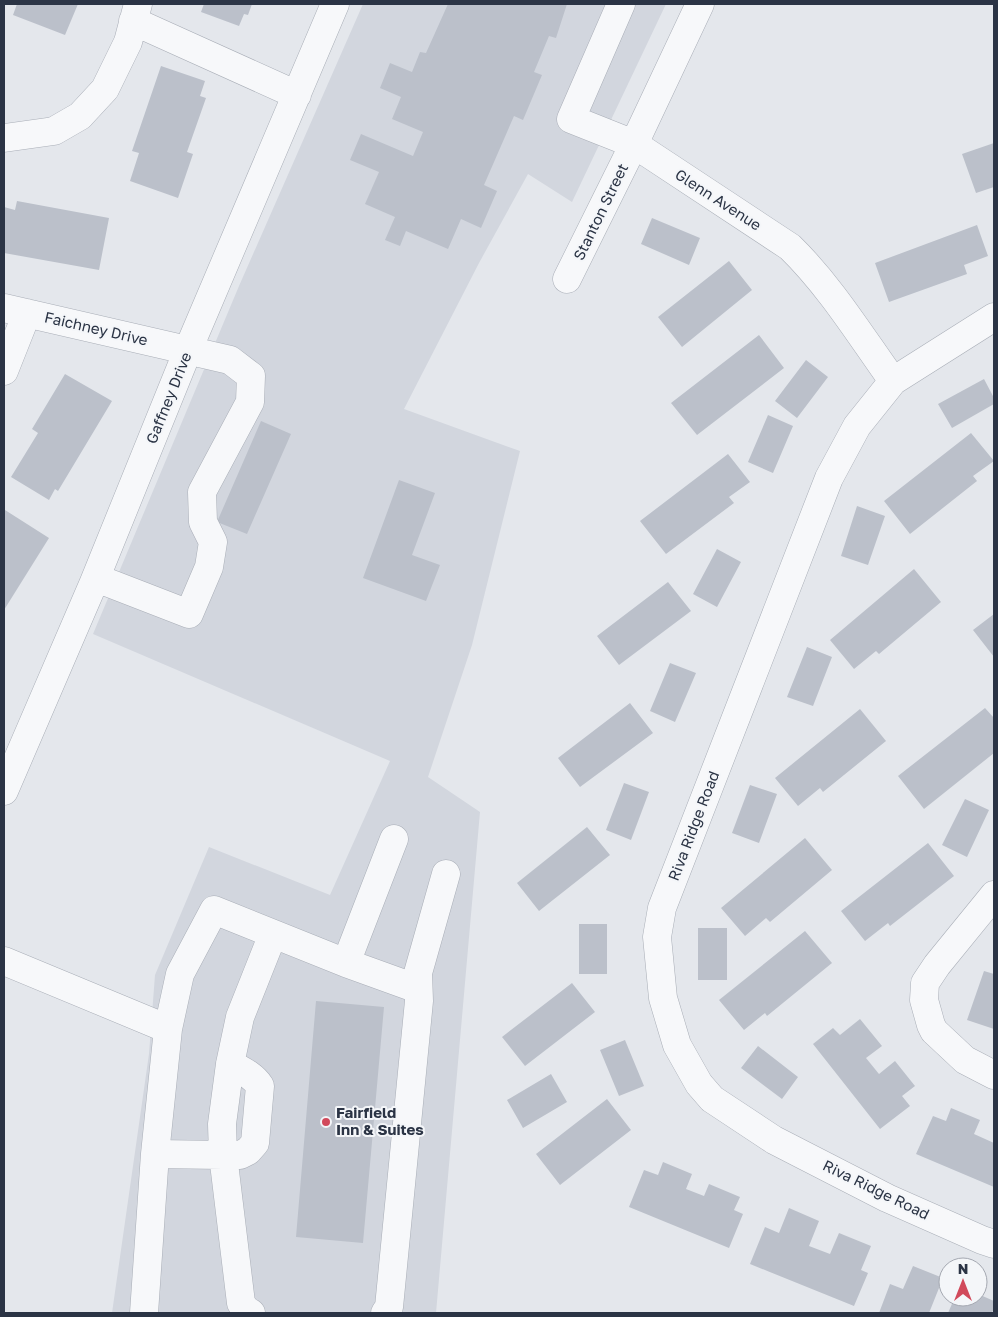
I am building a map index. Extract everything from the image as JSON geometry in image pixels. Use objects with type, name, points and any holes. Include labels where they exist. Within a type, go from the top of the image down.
[{"type":"street","name":"Gaffney Drive","points":[[4,791],[96,578],[188,350],[335,4]]},
{"type":"street","name":"Glenn Avenue","points":[[621,4],[571,119],[634,144],[790,247],[807,264],[833,296],[893,381]]},
{"type":"street","points":[[634,144],[700,4]]},
{"type":"street","points":[[4,138],[54,131],[80,116],[104,89],[128,42],[136,13],[297,95]]},
{"type":"street","name":"Stanton Street","points":[[567,279],[634,144]]},
{"type":"street","points":[[4,370],[15,311]]},
{"type":"street","name":"Faichney Drive","points":[[15,311],[230,360],[251,376],[250,402],[202,492],[203,522],[213,542],[209,567],[190,614],[96,578]]},
{"type":"street","name":"Riva Ridge Road","points":[[994,317],[893,381],[857,426],[829,478],[662,908],[657,937],[663,998],[677,1045],[699,1084],[712,1100],[774,1140],[878,1193],[994,1244]]},
{"type":"street","points":[[346,963],[394,840]]},
{"type":"street","points":[[385,1313],[389,1307],[418,1010],[418,973],[446,874]]},
{"type":"street","points":[[994,895],[937,965],[925,983],[924,1000],[934,1031],[965,1060],[994,1075]]},
{"type":"street","points":[[144,1313],[155,1154],[168,1029],[180,974],[214,910],[346,963],[418,989]]},
{"type":"street","points":[[251,1313],[241,1303],[223,1155],[222,1124],[230,1064],[240,1017],[272,934]]},
{"type":"street","points":[[4,961],[168,1029]]},
{"type":"street","points":[[155,1154],[223,1155]]},
{"type":"shaded area","points":[[363,4],[666,4],[572,202],[528,174],[479,263],[404,409],[520,451],[472,645],[428,777],[480,812],[436,1313],[112,1313],[149,1054],[155,975],[209,847],[330,895],[390,761],[93,634],[239,286]]},
{"type":"building","points":[[17,4],[78,4],[65,35],[13,15]]},
{"type":"building","points":[[204,4],[252,4],[248,15],[244,14],[239,26],[201,12]]},
{"type":"building","points":[[448,4],[567,4],[556,38],[549,36],[534,72],[542,75],[523,120],[514,116],[484,185],[497,191],[481,228],[461,219],[448,249],[406,231],[400,246],[385,240],[395,217],[365,204],[379,172],[350,160],[361,134],[413,156],[423,132],[392,119],[401,97],[380,88],[390,63],[412,72],[420,52],[426,53]]},
{"type":"building","points":[[161,66],[205,81],[200,96],[206,98],[187,152],[193,154],[178,198],[130,181],[139,153],[132,151]]},
{"type":"building","points":[[994,143],[994,187],[976,193],[962,154]]},
{"type":"building","points":[[17,201],[109,218],[99,270],[4,253],[4,207],[15,210]]},
{"type":"building","points":[[652,218],[700,238],[689,265],[641,244]]},
{"type":"building","points":[[977,225],[988,256],[964,265],[967,274],[889,302],[875,263]]},
{"type":"building","points":[[729,261],[752,290],[682,347],[658,317]]},
{"type":"building","points":[[759,335],[784,368],[697,435],[671,403]]},
{"type":"building","points":[[806,360],[828,377],[797,418],[775,401]]},
{"type":"building","points":[[65,374],[112,401],[58,491],[55,489],[49,500],[11,477],[38,433],[32,429]]},
{"type":"building","points":[[984,379],[994,398],[994,404],[952,428],[938,404]]},
{"type":"building","points":[[768,415],[793,426],[773,473],[748,462]]},
{"type":"building","points":[[261,421],[291,434],[247,534],[217,522]]},
{"type":"building","points":[[971,433],[994,461],[973,476],[977,481],[910,534],[884,501]]},
{"type":"building","points":[[728,454],[750,482],[729,497],[734,503],[666,554],[640,521]]},
{"type":"building","points":[[399,480],[435,493],[412,555],[440,565],[426,601],[363,578]]},
{"type":"building","points":[[857,506],[885,516],[868,565],[841,556]]},
{"type":"building","points":[[5,510],[49,538],[4,610],[4,513]]},
{"type":"building","points":[[717,549],[741,562],[717,607],[693,594]]},
{"type":"building","points":[[914,569],[941,602],[879,654],[876,651],[854,669],[830,640]]},
{"type":"building","points":[[668,582],[691,611],[619,665],[597,636]]},
{"type":"building","points":[[994,614],[994,657],[973,630]]},
{"type":"building","points":[[807,647],[832,657],[813,706],[787,697]]},
{"type":"building","points":[[670,663],[696,673],[675,722],[650,711]]},
{"type":"building","points":[[630,703],[653,733],[580,787],[558,758]]},
{"type":"building","points":[[985,708],[994,718],[994,753],[924,809],[898,776]]},
{"type":"building","points":[[860,709],[886,741],[823,792],[820,788],[798,806],[775,778]]},
{"type":"building","points":[[624,783],[649,792],[631,840],[606,830]]},
{"type":"building","points":[[750,785],[777,794],[759,843],[732,833]]},
{"type":"building","points":[[965,799],[989,810],[967,857],[942,845]]},
{"type":"building","points":[[587,827],[610,855],[539,911],[517,883]]},
{"type":"building","points":[[805,838],[832,870],[770,922],[766,918],[745,936],[721,908]]},
{"type":"building","points":[[928,843],[954,876],[890,926],[888,923],[865,941],[841,911]]},
{"type":"building","points":[[579,924],[607,924],[607,974],[579,974]]},
{"type":"building","points":[[698,928],[727,928],[727,980],[698,980]]},
{"type":"building","points":[[805,931],[832,963],[767,1016],[765,1013],[744,1030],[719,1000]]},
{"type":"building","points":[[984,971],[994,974],[994,1029],[967,1020]]},
{"type":"building","points":[[572,983],[595,1012],[525,1066],[502,1037]]},
{"type":"building","points":[[316,1001],[384,1007],[363,1243],[296,1237]]},
{"type":"building","points":[[860,1019],[882,1046],[866,1058],[879,1074],[895,1061],[915,1086],[902,1096],[910,1106],[880,1129],[813,1044],[833,1028],[840,1035]]},
{"type":"building","points":[[625,1040],[644,1086],[619,1096],[600,1050]]},
{"type":"building","points":[[758,1046],[798,1077],[782,1099],[741,1068]]},
{"type":"building","points":[[551,1074],[567,1102],[523,1128],[507,1100]]},
{"type":"building","points":[[607,1099],[631,1130],[560,1185],[536,1154]]},
{"type":"building","points":[[951,1108],[980,1120],[974,1134],[994,1143],[994,1187],[916,1154],[933,1116],[946,1121]]},
{"type":"building","points":[[663,1162],[692,1174],[686,1189],[704,1196],[709,1184],[740,1197],[734,1210],[743,1214],[729,1248],[629,1207],[644,1170],[658,1175]]},
{"type":"building","points":[[789,1208],[819,1221],[809,1246],[830,1254],[839,1233],[871,1246],[861,1270],[868,1273],[854,1306],[750,1264],[765,1227],[779,1233]]},
{"type":"building","points":[[913,1266],[938,1276],[938,1290],[929,1313],[879,1313],[890,1284],[903,1289]]},
{"type":"building","points":[[988,1298],[994,1301],[992,1313],[948,1313],[951,1307],[988,1307]]},
{"type":"place","name":"Fairfield Inn & Suites","points":[[326,1122]]}]
